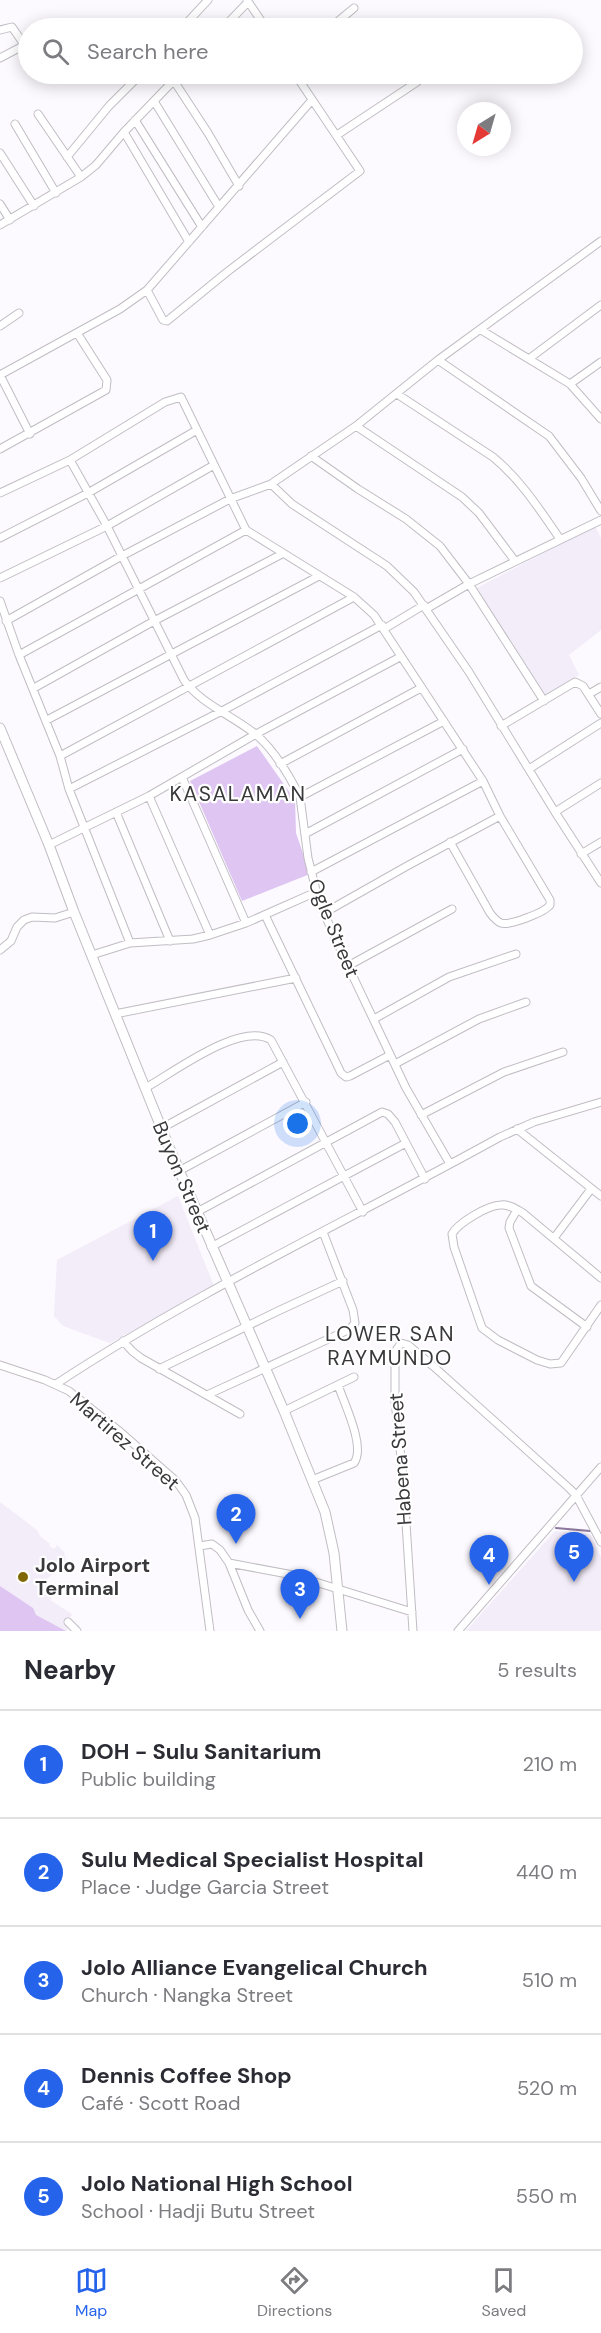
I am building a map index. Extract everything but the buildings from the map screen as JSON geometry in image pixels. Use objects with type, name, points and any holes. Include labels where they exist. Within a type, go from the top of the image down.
[{"type":"main road","name":"Buyon Street","points":[[0,728],[179,1171],[312,1480],[328,1524],[339,1591],[342,1631]]},
{"type":"street","points":[[191,18],[208,0]]},
{"type":"street","points":[[232,18],[248,1],[259,18]]},
{"type":"street","points":[[342,18],[354,8]]},
{"type":"street","points":[[0,30],[12,27],[18,36]]},
{"type":"street","points":[[0,58],[18,49]]},
{"type":"street","points":[[67,157],[103,112],[131,84]]},
{"type":"street","points":[[0,225],[56,193],[96,165],[135,120],[171,84]]},
{"type":"street","points":[[176,84],[239,186]]},
{"type":"street","points":[[147,290],[161,317],[168,321],[227,272],[360,171],[302,84]]},
{"type":"street","points":[[337,135],[414,84]]},
{"type":"street","points":[[30,434],[0,375],[120,309],[147,290],[312,100]]},
{"type":"street","points":[[154,101],[219,207]]},
{"type":"street","points":[[38,114],[81,177]]},
{"type":"street","points":[[135,120],[202,227]]},
{"type":"street","points":[[15,124],[56,193]]},
{"type":"street","points":[[124,132],[189,242]]},
{"type":"street","points":[[0,153],[34,206]]},
{"type":"street","points":[[0,204],[10,220]]},
{"type":"street","points":[[6,621],[120,556],[230,500],[271,484],[356,426],[438,360],[601,242]]},
{"type":"street","points":[[530,358],[601,305]]},
{"type":"street","points":[[0,326],[19,313]]},
{"type":"street","points":[[481,330],[570,384],[601,419]]},
{"type":"street","points":[[0,449],[108,388],[107,380],[77,333]]},
{"type":"street","points":[[438,360],[549,436],[581,478],[601,511]]},
{"type":"street","points":[[570,384],[601,362]]},
{"type":"street","points":[[397,394],[493,457],[507,469],[526,490],[560,539]]},
{"type":"street","points":[[0,493],[70,460],[176,398],[183,400],[246,530],[354,597],[374,615],[383,627],[400,657],[483,781],[500,816],[550,900],[550,905],[544,911],[508,923],[496,920],[450,842]]},
{"type":"street","points":[[356,426],[462,497],[479,513],[515,561]]},
{"type":"street","points":[[0,538],[88,493],[197,430]]},
{"type":"street","points":[[311,456],[419,528],[440,546],[469,584],[544,701]]},
{"type":"street","name":"Ogle Street","points":[[70,460],[107,526],[120,556],[189,687],[256,734],[269,748],[300,797],[311,872],[324,913],[390,1055],[450,1164]]},
{"type":"street","points":[[0,578],[107,526],[214,465]]},
{"type":"street","points":[[271,484],[292,504],[398,574],[425,607],[469,672],[601,883]]},
{"type":"street","points":[[69,789],[383,627],[560,539],[600,522]]},
{"type":"street","points":[[19,655],[246,530]]},
{"type":"street","points":[[34,688],[154,621],[282,554]]},
{"type":"street","points":[[46,720],[319,576]]},
{"type":"street","points":[[60,756],[354,597]]},
{"type":"street","points":[[0,601],[60,756],[69,789],[130,943]]},
{"type":"street","points":[[49,845],[149,796],[256,734],[400,657]]},
{"type":"street","points":[[501,726],[575,682],[582,684],[601,714]]},
{"type":"street","points":[[589,694],[601,687]]},
{"type":"street","points":[[280,764],[421,688]]},
{"type":"street","points":[[300,797],[444,721]]},
{"type":"street","points":[[529,769],[601,723]]},
{"type":"street","points":[[305,834],[463,749]]},
{"type":"street","points":[[182,777],[246,922]]},
{"type":"street","points":[[311,872],[483,781]]},
{"type":"street","points":[[555,812],[601,783]]},
{"type":"street","points":[[149,796],[210,935]]},
{"type":"street","points":[[116,812],[170,940]]},
{"type":"street","points":[[324,913],[500,816]]},
{"type":"street","points":[[581,854],[601,842]]},
{"type":"street","points":[[92,955],[130,943],[210,935],[265,915],[316,892]]},
{"type":"street","points":[[348,966],[452,909]]},
{"type":"street","points":[[0,950],[11,941],[17,927],[24,920],[32,917],[55,918],[74,912]]},
{"type":"street","points":[[265,915],[343,1075],[350,1076],[390,1055]]},
{"type":"street","points":[[374,1018],[449,977],[516,954]]},
{"type":"street","points":[[115,1014],[296,978]]},
{"type":"street","points":[[395,1064],[478,1019],[526,1002]]},
{"type":"street","points":[[147,1088],[207,1051],[243,1037],[261,1035],[271,1040],[363,1212]]},
{"type":"street","points":[[421,1115],[504,1071],[563,1052]]},
{"type":"street","points":[[162,1128],[284,1062]]},
{"type":"street","points":[[179,1171],[306,1102]]},
{"type":"street","points":[[56,1384],[123,1341],[517,1129],[601,1102]]},
{"type":"street","points":[[197,1212],[382,1112],[388,1114],[395,1122],[424,1179]]},
{"type":"street","points":[[517,1129],[601,1196]]},
{"type":"street","points":[[211,1247],[406,1143]]},
{"type":"street","points":[[554,1238],[591,1189]]},
{"type":"street","points":[[601,1278],[517,1210],[504,1205],[493,1206],[460,1223],[452,1234],[454,1247],[480,1326],[498,1340],[537,1360],[550,1364],[564,1361],[601,1305]]},
{"type":"street","points":[[517,1210],[510,1221],[509,1228],[531,1286],[587,1327]]},
{"type":"street","points":[[207,1395],[353,1326],[356,1320],[323,1232]]},
{"type":"street","points":[[159,1369],[343,1281]]},
{"type":"street","points":[[123,1341],[132,1351],[159,1369],[240,1414]]},
{"type":"street","name":"Habena Street","points":[[413,1631],[403,1477],[395,1401],[395,1352],[398,1344],[408,1345],[433,1366],[576,1495]]},
{"type":"street","name":"Martirez Street","points":[[0,1365],[56,1384],[69,1391],[176,1481],[193,1510],[210,1631]]},
{"type":"street","points":[[284,1411],[354,1377]]},
{"type":"street","points":[[312,1480],[354,1463],[357,1458],[357,1444],[338,1384]]},
{"type":"street","points":[[458,1631],[601,1467]]},
{"type":"street","points":[[576,1495],[601,1542]]},
{"type":"street","points":[[199,1546],[205,1544],[216,1546],[229,1563],[248,1610],[260,1631]]},
{"type":"street","points":[[229,1563],[293,1575],[412,1612]]},
{"type":"street","points":[[68,1622],[77,1631]]},
{"type":"shaded area","points":[[595,526],[601,538],[601,630],[569,655],[579,675],[544,695],[475,589]]},
{"type":"shaded area","points":[[257,746],[295,800],[296,833],[310,874],[242,901],[190,781]]},
{"type":"shaded area","points":[[178,1196],[214,1286],[110,1343],[63,1326],[54,1316],[57,1260]]},
{"type":"shaded area","points":[[0,1502],[37,1530],[40,1536],[50,1544],[49,1546],[54,1549],[57,1545],[64,1552],[67,1566],[42,1582],[56,1592],[50,1600],[72,1614],[67,1631],[0,1631]]},
{"type":"shaded area","points":[[555,1531],[590,1534],[601,1557],[601,1631],[466,1631]]},
{"type":"shaded area","points":[[0,1586],[33,1608],[36,1615],[66,1631],[0,1631]]},
{"type":"waterway","points":[[556,1528],[590,1531]]},
{"type":"place","name":"DOH - Sulu Sanitarium","points":[[153,1261]]},
{"type":"place","name":"Sulu Medical Specialist Hospital","points":[[236,1544]]},
{"type":"place","name":"Jolo Airport Terminal","points":[[23,1577]]},
{"type":"place","name":"Jolo National High School","points":[[574,1582]]},
{"type":"place","name":"Dennis Coffee Shop","points":[[489,1585]]},
{"type":"place","name":"Jolo Alliance Evangelical Church","points":[[300,1619]]},
{"type":"district","name":"KASALAMAN","points":[[238,794]]},
{"type":"district","name":"LOWER SAN RAYMUNDO","points":[[390,1346]]}]
